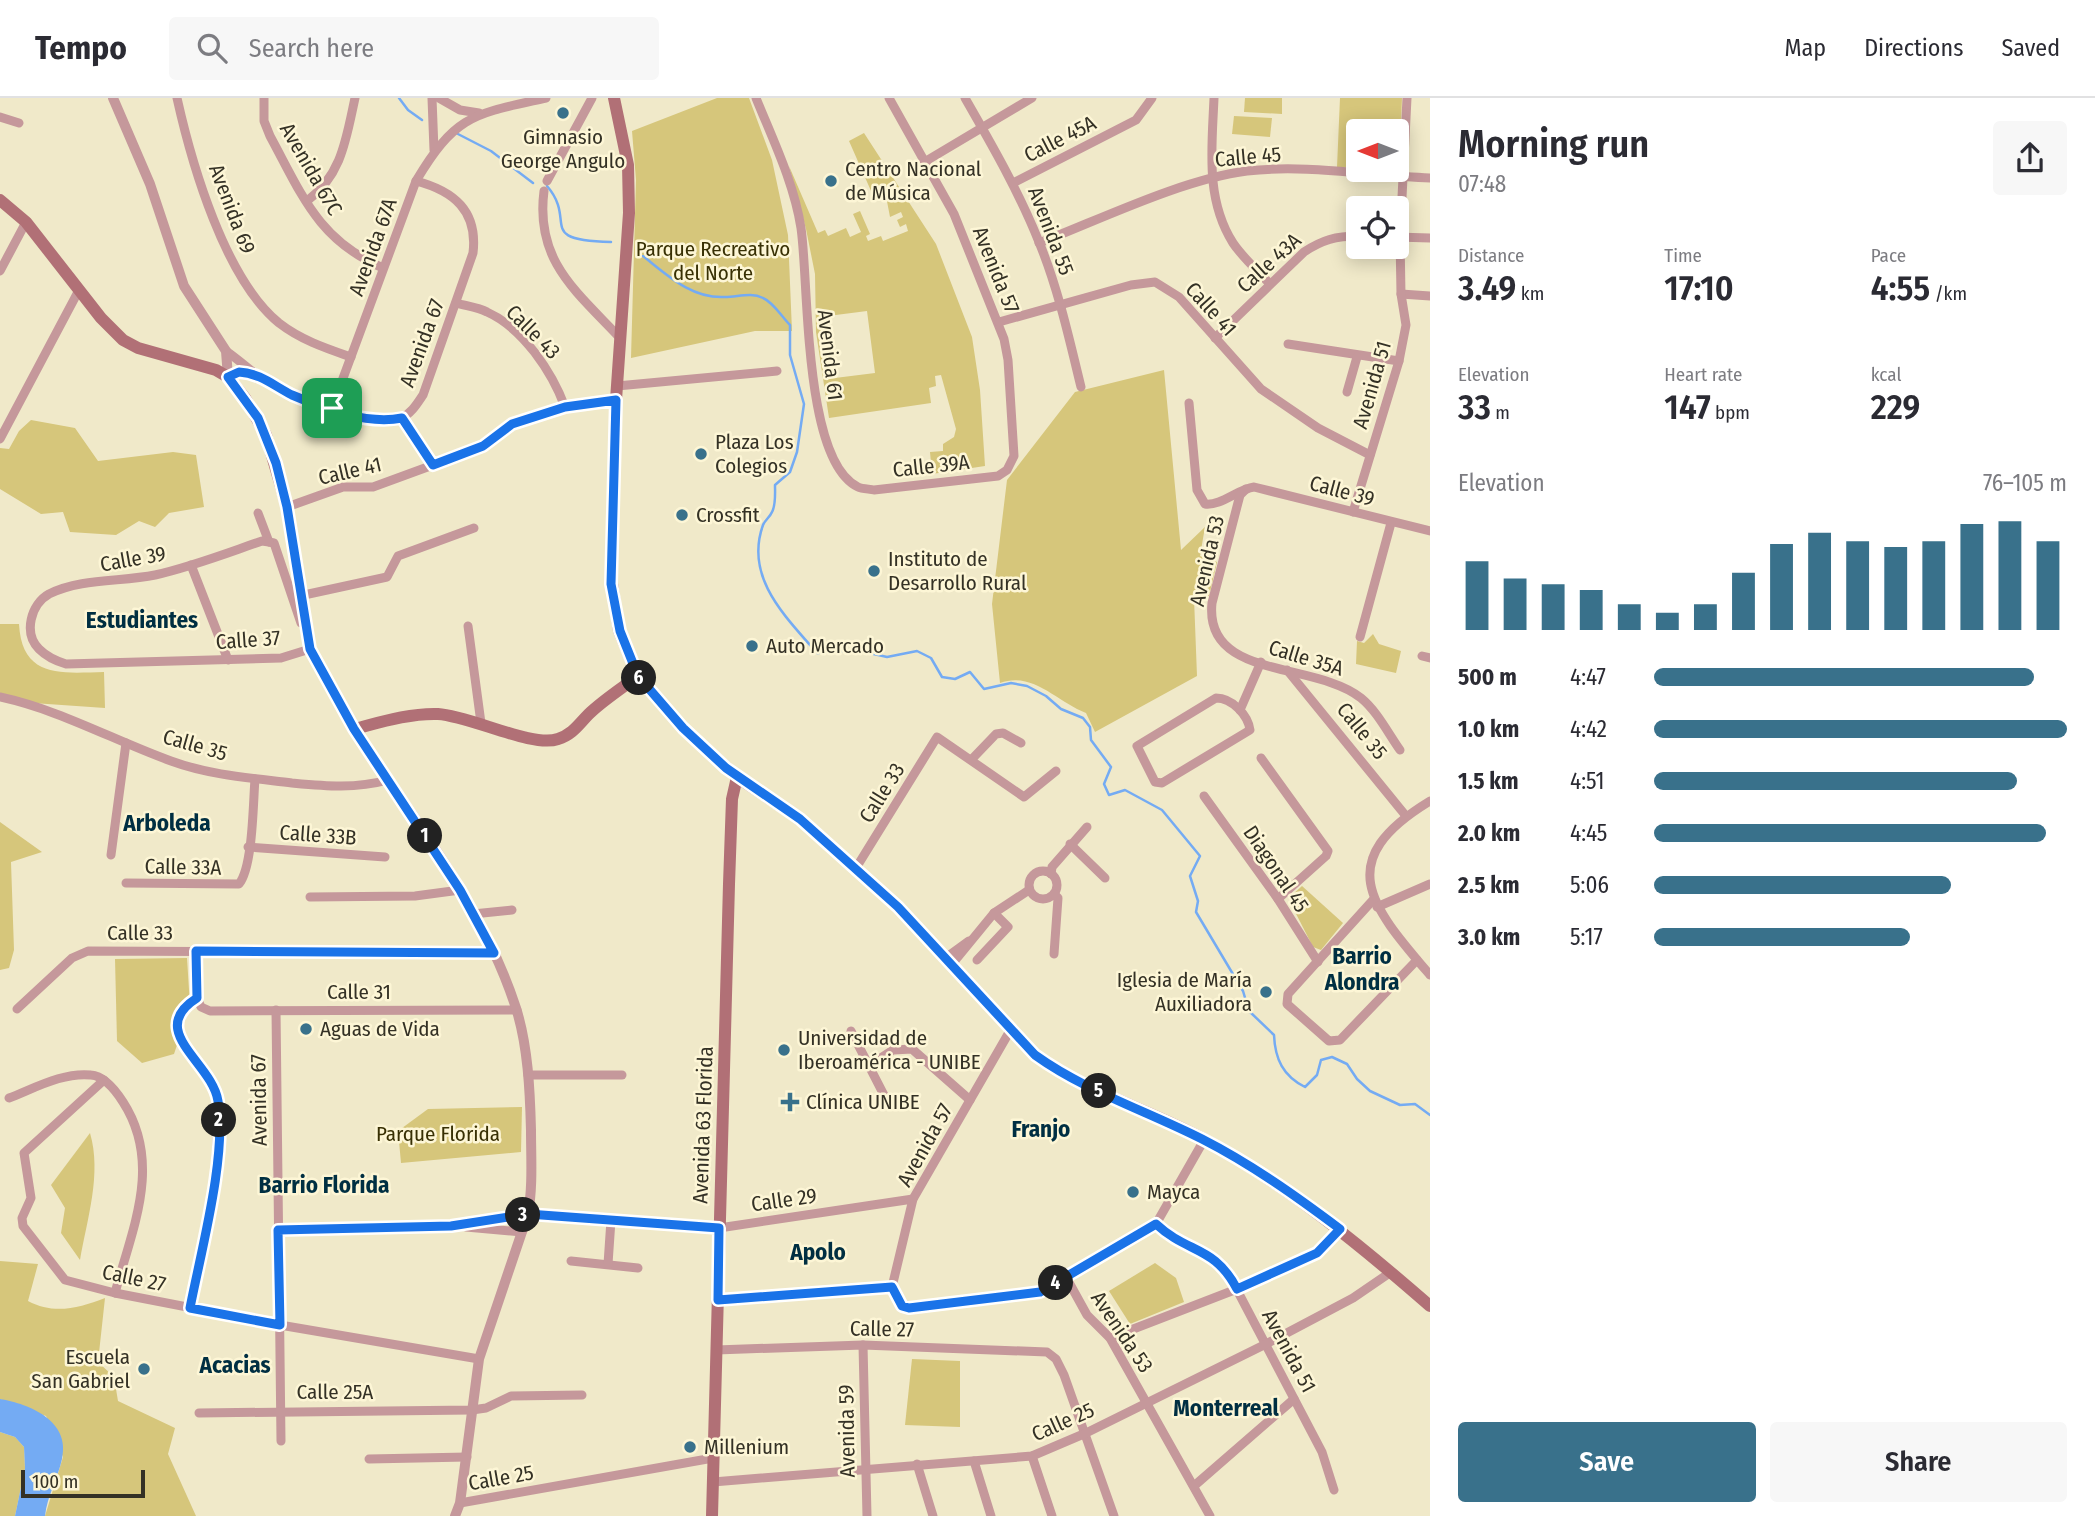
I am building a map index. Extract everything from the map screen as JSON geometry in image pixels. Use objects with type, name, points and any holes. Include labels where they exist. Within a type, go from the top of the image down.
[{"type":"main road","points":[[614,98],[628,177],[629,213],[616,393],[611,584],[620,631],[638,676],[683,728],[737,778],[800,819],[856,868],[950,960],[1035,1055],[1060,1073],[1204,1140],[1269,1177],[1340,1229],[1430,1306]]},
{"type":"main road","points":[[0,200],[26,222],[79,290],[124,340],[138,348],[216,370],[228,377],[245,398],[266,435],[287,507],[304,595],[310,649],[354,729],[412,716],[438,714],[481,723],[535,740],[556,740],[580,726],[589,713],[638,676]]},
{"type":"main road","name":"Avenida 63 Florida","points":[[712,1516],[732,799],[737,778]]},
{"type":"main road","points":[[732,799],[756,790]]},
{"type":"street","points":[[113,98],[150,184],[184,286],[226,351],[294,396],[368,420],[402,418]]},
{"type":"street","name":"Avenida 69","points":[[177,98],[193,157],[228,254],[246,285],[278,322],[311,344],[351,357]]},
{"type":"street","name":"Avenida 67C","points":[[264,98],[264,121],[270,136],[307,201],[332,237],[362,259],[383,268]]},
{"type":"street","points":[[307,201],[331,180],[342,157],[355,98]]},
{"type":"street","points":[[432,98],[434,150]]},
{"type":"street","points":[[439,98],[460,110],[479,113],[546,98]]},
{"type":"street","points":[[547,181],[592,98]]},
{"type":"street","name":"Avenida 61","points":[[756,98],[788,176],[799,219],[809,356],[826,435],[845,475],[858,487]]},
{"type":"street","name":"Avenida 57","points":[[889,98],[954,214],[999,322],[1008,360],[1013,433],[1014,456],[1007,470]]},
{"type":"street","name":"Avenida 55","points":[[965,98],[1013,183],[1039,243],[1082,387]]},
{"type":"street","points":[[926,161],[1032,98]]},
{"type":"street","name":"Calle 45A","points":[[1013,183],[1136,120],[1152,98]]},
{"type":"street","points":[[1214,98],[1210,177],[1225,228],[1240,252],[1270,284]]},
{"type":"street","name":"Avenida 51","points":[[1406,119],[1407,98]]},
{"type":"street","name":"Avenida 67A","points":[[332,408],[416,181],[434,150],[454,128],[479,113]]},
{"type":"street","points":[[0,117],[19,123]]},
{"type":"street","name":"Calle 45","points":[[1039,243],[1210,177],[1249,171],[1346,174]]},
{"type":"street","name":"Calle 45","points":[[1409,177],[1430,178]]},
{"type":"street","name":"Avenida 67","points":[[416,181],[438,187],[457,200],[471,219],[475,234],[473,253],[423,395],[413,410],[402,418],[433,465]]},
{"type":"street","points":[[544,191],[542,222],[552,259],[562,275],[620,338]]},
{"type":"street","points":[[0,271],[26,222]]},
{"type":"street","name":"Calle 43A","points":[[1215,338],[1270,284],[1320,242],[1346,236]]},
{"type":"street","points":[[1409,237],[1430,238]]},
{"type":"street","name":"Avenida 51","points":[[1353,512],[1399,361],[1406,325],[1399,259]]},
{"type":"street","name":"Calle 41","points":[[999,322],[1131,285],[1155,282],[1179,297],[1261,389],[1318,428],[1370,455]]},
{"type":"street","points":[[0,439],[79,290]]},
{"type":"street","points":[[1401,295],[1430,296]]},
{"type":"street","name":"Calle 43","points":[[456,303],[488,312],[515,333],[555,380],[565,407]]},
{"type":"street","points":[[1288,344],[1357,357],[1399,361]]},
{"type":"street","points":[[226,351],[228,377],[239,372],[255,372]]},
{"type":"street","points":[[1347,392],[1357,357]]},
{"type":"street","name":"Calle 41","points":[[287,507],[342,486],[373,487],[483,446],[512,424],[565,407],[616,393],[777,371]]},
{"type":"street","points":[[1189,404],[1200,500],[1215,504],[1246,489]]},
{"type":"street","name":"Calle 39A","points":[[858,487],[874,490],[998,476],[1007,470]]},
{"type":"street","name":"Calle 39","points":[[1246,489],[1254,486],[1430,531]]},
{"type":"street","name":"Avenida 53","points":[[1220,643],[1211,617],[1212,603],[1240,495],[1246,489]]},
{"type":"street","points":[[258,513],[269,542],[274,543],[310,649]]},
{"type":"street","points":[[1360,637],[1391,523]]},
{"type":"street","points":[[304,595],[387,578],[398,556],[474,528]]},
{"type":"street","name":"Calle 39","points":[[31,636],[34,608],[46,595],[65,588],[153,575],[262,541],[269,542]]},
{"type":"street","points":[[191,565],[228,660]]},
{"type":"street","points":[[468,626],[481,723]]},
{"type":"street","name":"Calle 37","points":[[31,636],[36,647],[50,659],[66,664],[281,657],[310,649]]},
{"type":"street","name":"Calle 35A","points":[[1220,643],[1234,654],[1319,678],[1362,698],[1400,750]]},
{"type":"street","points":[[1240,710],[1261,662]]},
{"type":"street","name":"Calle 35","points":[[1287,670],[1406,816]]},
{"type":"street","name":"Calle 35","points":[[0,697],[45,708],[173,762],[255,779],[330,787],[365,786],[388,780]]},
{"type":"street","points":[[1216,698],[1229,700],[1240,710],[1249,725],[1246,735],[1162,783],[1155,782],[1137,746],[1216,698]]},
{"type":"street","points":[[354,729],[460,890],[494,953],[517,1010],[528,1075],[532,1191],[528,1214],[479,1359],[460,1503],[455,1516]]},
{"type":"street","points":[[1021,743],[1003,733],[996,734],[972,759],[1024,797],[1056,771]]},
{"type":"street","name":"Calle 33","points":[[856,868],[937,737],[972,759]]},
{"type":"street","points":[[111,855],[126,743]]},
{"type":"street","points":[[1261,758],[1328,851],[1326,856],[1278,899]]},
{"type":"street","points":[[248,847],[255,779]]},
{"type":"street","name":"Diagonal 45","points":[[1204,796],[1278,899],[1318,962]]},
{"type":"street","points":[[1430,801],[1406,816],[1386,834],[1377,848],[1369,881],[1375,904],[1423,962],[1430,975]]},
{"type":"street","points":[[1051,874],[1052,867],[1087,827]]},
{"type":"street","points":[[1070,844],[1105,878]]},
{"type":"street","name":"Calle 33B","points":[[248,847],[385,857]]},
{"type":"street","name":"Calle 33A","points":[[126,883],[239,884],[243,878],[248,847]]},
{"type":"street","points":[[1042,871],[1051,874],[1056,881],[1054,894],[1043,900],[1035,897],[1030,890],[1032,876],[1042,871]]},
{"type":"street","points":[[1423,962],[1340,1040],[1334,1042],[1329,1041],[1287,1003],[1286,998],[1318,962],[1375,904],[1430,884]]},
{"type":"street","points":[[310,897],[415,896],[460,890]]},
{"type":"street","points":[[950,960],[994,913],[1030,890]]},
{"type":"street","points":[[1054,894],[1058,898],[1054,954]]},
{"type":"street","points":[[473,914],[512,910]]},
{"type":"street","points":[[977,960],[1008,927],[994,913]]},
{"type":"street","name":"Calle 33","points":[[17,1009],[80,953],[96,950],[494,953]]},
{"type":"street","points":[[190,1308],[215,1179],[219,1106],[214,1087],[181,1039],[177,1026],[181,1009],[199,1002],[196,951]]},
{"type":"street","name":"Calle 31","points":[[199,1002],[210,1011],[517,1010]]},
{"type":"street","name":"Avenida 67","points":[[276,1010],[281,1441]]},
{"type":"street","name":"Avenida 57","points":[[892,1287],[913,1199],[1011,1029]]},
{"type":"street","points":[[851,1031],[885,1097]]},
{"type":"street","points":[[870,1065],[893,1050],[912,1049],[970,1100]]},
{"type":"street","points":[[9,1098],[77,1075],[95,1075],[104,1080],[129,1111],[145,1166],[139,1204],[115,1293]]},
{"type":"street","points":[[528,1075],[622,1075]]},
{"type":"street","name":"Calle 27","points":[[104,1080],[24,1153],[32,1198],[22,1218],[23,1226],[65,1280],[190,1308],[479,1359]]},
{"type":"street","points":[[718,1300],[892,1287],[902,1306],[909,1308],[1040,1292],[1156,1224],[1204,1140]]},
{"type":"street","name":"Calle 29","points":[[451,1226],[528,1214],[719,1228],[913,1199]]},
{"type":"street","points":[[608,1264],[611,1220]]},
{"type":"street","name":"Avenida 51","points":[[1156,1224],[1169,1236],[1218,1261],[1237,1289],[1264,1345],[1322,1451],[1334,1490]]},
{"type":"street","name":"Calle 29","points":[[278,1230],[451,1226],[522,1232]]},
{"type":"street","points":[[1110,1338],[1237,1289],[1317,1253],[1340,1229]]},
{"type":"street","points":[[571,1261],[638,1268]]},
{"type":"street","name":"Calle 25","points":[[713,1482],[1032,1456],[1086,1433],[1264,1345],[1353,1298],[1391,1272]]},
{"type":"street","name":"Avenida 53","points":[[1066,1278],[1087,1315],[1110,1338],[1210,1516]]},
{"type":"street","name":"Calle 27","points":[[716,1350],[863,1345],[1047,1352],[1056,1359],[1064,1375],[1086,1433]]},
{"type":"street","name":"Avenida 59","points":[[863,1345],[867,1516]]},
{"type":"street","name":"Calle 25A","points":[[199,1413],[472,1410],[486,1408],[511,1396],[582,1395]]},
{"type":"street","points":[[1194,1486],[1294,1399]]},
{"type":"street","points":[[1086,1433],[1114,1516]]},
{"type":"street","points":[[1032,1456],[1052,1516]]},
{"type":"street","points":[[369,1459],[467,1457]]},
{"type":"street","name":"Calle 25","points":[[460,1503],[713,1458]]},
{"type":"street","points":[[974,1461],[991,1516]]},
{"type":"street","points":[[917,1464],[933,1516]]},
{"type":"green space","name":"Parque Recreativo del Norte","points":[[717,98],[749,98],[772,160],[788,235],[792,331],[755,331],[631,358],[636,180],[632,131]]},
{"type":"green space","points":[[1245,98],[1282,98],[1282,114],[1244,112]]},
{"type":"green space","points":[[1340,98],[1402,98],[1401,119],[1346,119],[1346,167],[1337,167]]},
{"type":"green space","points":[[1234,116],[1272,118],[1270,137],[1232,134]]},
{"type":"green space","points":[[864,133],[936,244],[972,337],[980,390],[985,466],[932,474],[930,452],[943,451],[943,444],[954,437],[956,429],[941,375],[935,376],[936,386],[929,388],[931,403],[829,418],[816,332],[815,274],[789,166],[818,233],[825,230],[828,236],[846,228],[850,237],[861,232],[853,214],[860,211],[870,234],[866,236],[868,241],[881,236],[883,241],[908,231],[906,224],[900,227],[897,220],[903,217],[901,212],[890,217],[886,196],[875,200],[849,141]],"holes":[[[867,311],[875,373],[835,378],[828,316]]]},
{"type":"green space","points":[[1164,370],[1181,550],[1205,527],[1200,556],[1217,562],[1209,596],[1194,598],[1197,676],[1095,732],[1086,713],[1044,689],[1023,681],[1000,683],[992,604],[1007,480],[1075,392]]},
{"type":"green space","points":[[31,420],[75,428],[98,461],[173,452],[196,455],[204,507],[169,513],[155,527],[139,521],[116,535],[70,532],[63,512],[41,514],[0,489],[0,448],[9,449],[19,431]]},
{"type":"green space","points":[[0,624],[19,624],[22,642],[36,664],[59,672],[104,672],[105,708],[33,703],[0,694]]},
{"type":"green space","points":[[1373,634],[1379,644],[1401,651],[1396,673],[1356,664],[1357,641],[1364,643]]},
{"type":"green space","points":[[0,822],[42,852],[11,862],[14,950],[9,968],[0,970]]},
{"type":"green space","points":[[1302,886],[1343,923],[1321,950],[1313,947],[1290,902],[1291,896]]},
{"type":"green space","points":[[187,958],[190,1006],[174,1054],[142,1063],[117,1041],[115,959]]},
{"type":"green space","name":"Parque Florida","points":[[522,1107],[521,1152],[401,1163],[398,1131],[428,1109]]},
{"type":"green space","points":[[90,1133],[94,1180],[80,1260],[61,1233],[65,1208],[51,1185]]},
{"type":"green space","points":[[0,1261],[38,1264],[28,1301],[38,1305],[57,1309],[86,1305],[105,1298],[98,1362],[114,1377],[118,1401],[175,1428],[168,1454],[196,1516],[45,1516],[63,1457],[46,1416],[0,1399]]},
{"type":"green space","points":[[1155,1263],[1176,1278],[1184,1302],[1130,1324],[1109,1291]]},
{"type":"green space","points":[[912,1359],[960,1361],[960,1427],[905,1425]]},
{"type":"green space","points":[[0,1432],[15,1437],[24,1447],[25,1468],[15,1516],[0,1516]]},
{"type":"water","points":[[0,1399],[35,1410],[46,1417],[60,1434],[62,1459],[45,1516],[15,1516],[25,1468],[24,1447],[15,1437],[0,1432]]},
{"type":"waterway","points":[[399,98],[408,110],[422,120]]},
{"type":"waterway","points":[[456,133],[491,151],[533,183]]},
{"type":"waterway","points":[[547,186],[555,199],[565,233],[587,240],[611,242]]},
{"type":"waterway","points":[[643,256],[681,284],[702,294],[713,297],[754,295],[763,298],[774,306],[790,325],[790,355],[804,404],[797,452],[790,472],[775,485],[773,509],[763,525],[759,544],[759,562],[771,595],[781,611],[817,653],[856,650],[887,657],[917,651],[931,658],[942,677],[955,679],[970,672],[984,689],[1011,683],[1027,686],[1046,696],[1061,709],[1083,718],[1090,727],[1091,740],[1111,767],[1104,784],[1109,795],[1125,790],[1162,810],[1200,856],[1190,876],[1198,901],[1196,912],[1243,991],[1249,1011],[1274,1035],[1278,1059],[1291,1078],[1305,1087],[1317,1075],[1321,1060],[1332,1057],[1347,1064],[1357,1079],[1370,1091],[1400,1105],[1415,1104],[1430,1115]]},
{"type":"place","name":"Gimnasio George Angulo","points":[[563,113]]},
{"type":"place","name":"Centro Nacional de Música","points":[[831,181]]},
{"type":"place","name":"Plaza Los Colegios","points":[[701,454]]},
{"type":"place","name":"Crossfit","points":[[682,515]]},
{"type":"place","name":"Instituto de Desarrollo Rural","points":[[874,571]]},
{"type":"place","name":"Auto Mercado","points":[[752,646]]},
{"type":"place","name":"Iglesia de María Auxiliadora","points":[[1266,992]]},
{"type":"place","name":"Aguas de Vida","points":[[306,1029]]},
{"type":"place","name":"Universidad de Iberoamérica - UNIBE","points":[[784,1050]]},
{"type":"place","name":"Clínica UNIBE","points":[[790,1102]]},
{"type":"place","name":"Mayca","points":[[1133,1192]]},
{"type":"place","name":"Escuela San Gabriel","points":[[144,1369]]},
{"type":"place","name":"Millenium","points":[[690,1447]]},
{"type":"district","name":"Estudiantes","points":[[142,620]]},
{"type":"district","name":"Arboleda","points":[[167,823]]},
{"type":"district","name":"Barrio Alondra","points":[[1362,969]]},
{"type":"district","name":"Franjo","points":[[1041,1129]]},
{"type":"district","name":"Barrio Florida","points":[[324,1185]]},
{"type":"district","name":"Apolo","points":[[818,1252]]},
{"type":"district","name":"Acacias","points":[[235,1365]]},
{"type":"district","name":"Monterreal","points":[[1226,1408]]},
{"type":"route","points":[[239,372],[255,372],[265,381],[294,396],[332,408],[368,420],[387,421],[402,418],[433,465],[483,446],[512,424],[565,407],[616,400],[611,584],[614,610],[627,651],[638,676],[648,688],[683,728],[737,778],[800,819],[898,907],[1035,1055],[1060,1073],[1204,1140],[1269,1177],[1340,1229],[1317,1253],[1237,1289],[1227,1269],[1218,1261],[1169,1236],[1156,1224],[1040,1292],[909,1308],[902,1306],[892,1287],[718,1300],[719,1228],[528,1214],[451,1226],[278,1230],[280,1325],[190,1308],[215,1179],[219,1106],[214,1087],[181,1039],[177,1026],[181,1009],[197,998],[196,951],[494,953],[460,890],[354,729],[310,649],[304,595],[276,463],[258,418],[228,377],[239,372]]}]
